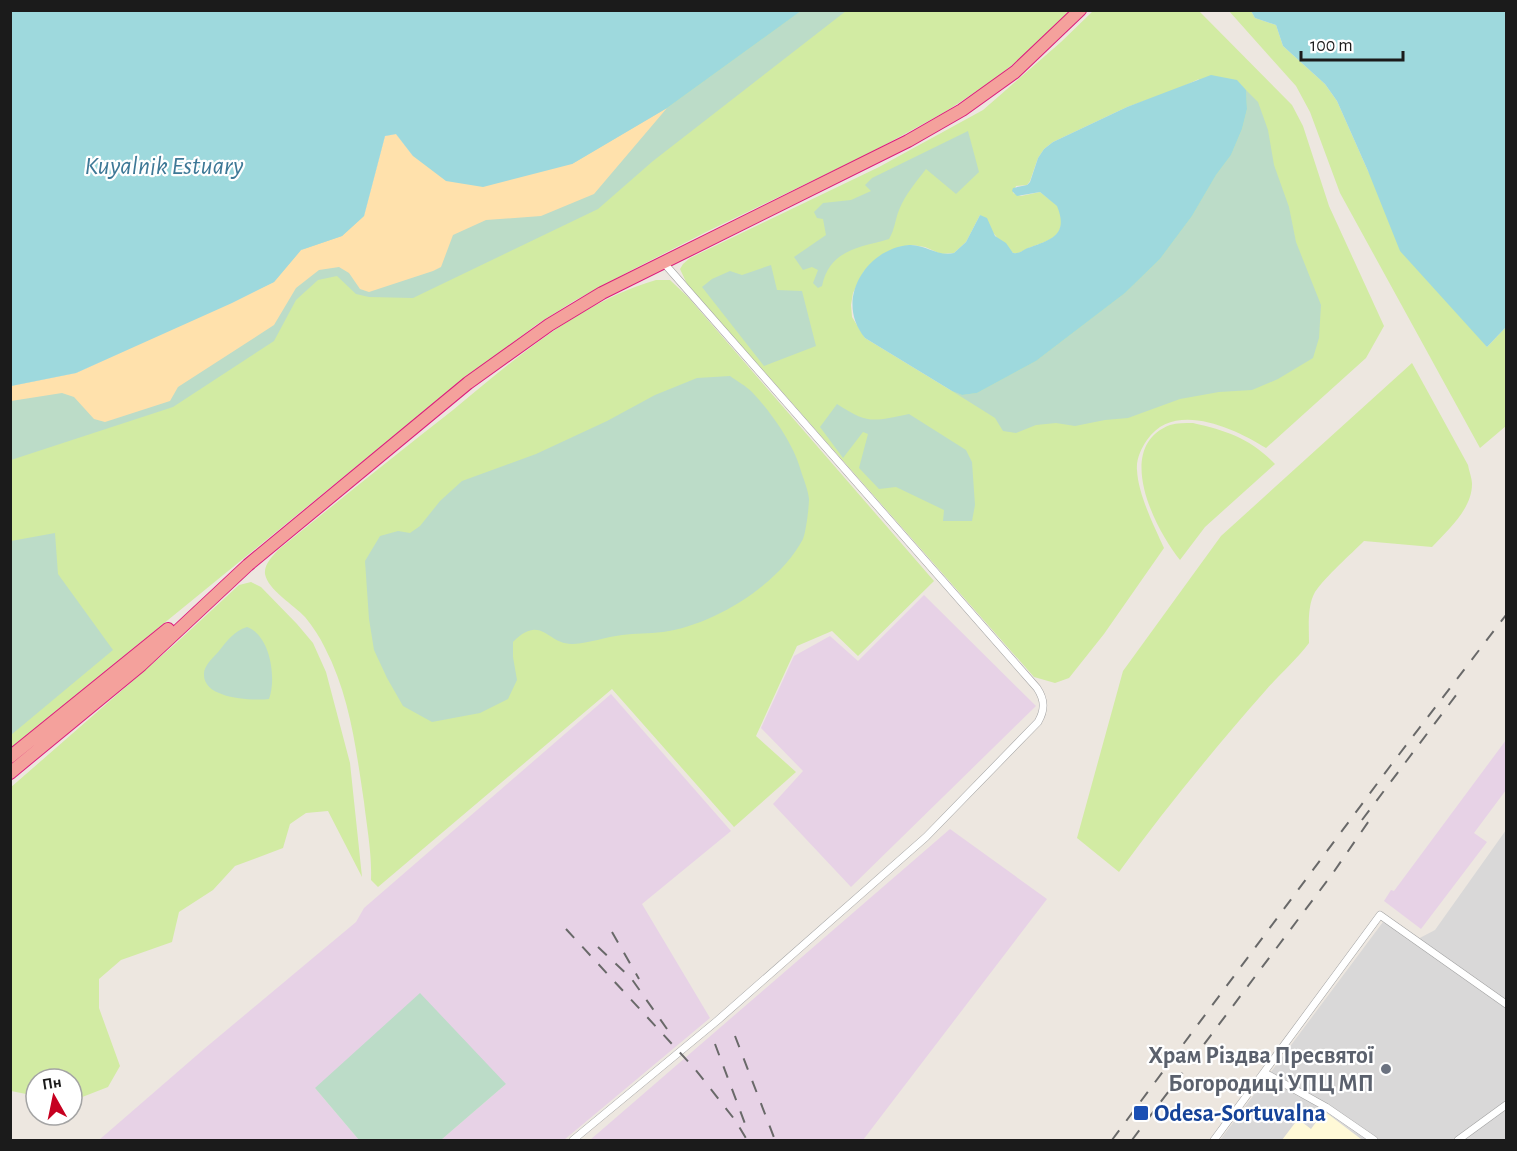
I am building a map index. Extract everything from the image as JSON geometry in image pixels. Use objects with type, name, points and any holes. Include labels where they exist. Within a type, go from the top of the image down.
[{"type":"highway","points":[[10,758],[134,656],[215,594],[506,355],[549,325],[602,293],[908,141],[962,110],[1015,72],[1080,10]]},
{"type":"highway","points":[[10,773],[141,665],[215,594]]},
{"type":"street","points":[[573,1140],[718,1020],[926,837],[1038,722],[1044,709],[1043,700],[1037,688],[663,262]]},
{"type":"street","points":[[1214,1140],[1380,915],[1506,1004]]},
{"type":"street","points":[[1265,1073],[1326,1107],[1374,1140]]},
{"type":"street","points":[[1458,1140],[1506,1105]]},
{"type":"shaded area","points":[[924,595],[1036,706],[851,887],[773,804],[803,771],[761,728],[794,656],[830,636],[858,661]]},
{"type":"shaded area","points":[[611,694],[731,831],[642,904],[710,1018],[564,1140],[441,1140],[506,1084],[315,1088],[359,1140],[99,1140],[356,922],[364,908]]},
{"type":"shaded area","points":[[1506,740],[1506,790],[1474,833],[1487,842],[1421,929],[1384,901],[1391,890],[1394,891]]},
{"type":"shaded area","points":[[950,829],[1047,899],[863,1140],[590,1140]]},
{"type":"shaded area","points":[[1506,830],[1506,1140],[1220,1140],[1383,922],[1414,941],[1435,930]]},
{"type":"shaded area","points":[[1324,1111],[1361,1139],[1282,1140],[1298,1119],[1311,1129]]},
{"type":"green space","points":[[801,11],[1071,11],[1032,49],[992,81],[945,112],[868,154],[632,270],[574,301],[536,325],[444,395],[11,748],[11,401],[296,288],[339,267],[369,292]]},
{"type":"green space","points":[[801,11],[846,11],[653,161],[598,209],[413,298],[369,297],[356,294],[337,276],[318,280],[296,300],[274,341],[173,407],[11,460],[10,386],[76,373],[232,303],[301,250],[364,216],[385,136],[396,134],[413,156],[667,108]]},
{"type":"green space","points":[[1093,11],[1199,11],[1292,105],[1303,126],[1329,206],[1384,326],[1366,358],[1266,448],[1221,426],[1188,420],[1172,422],[1159,428],[1147,440],[1138,458],[1138,479],[1147,510],[1164,548],[1104,634],[1069,678],[1055,683],[1034,677],[687,284],[680,269],[690,258],[879,167],[983,110]],"holes":[[[1199,79],[952,391],[865,338],[852,317],[851,305],[853,293],[864,271],[899,247],[912,245],[925,247],[941,254],[954,253],[966,242],[980,215],[1013,253],[1052,238],[1060,229],[1061,215],[1058,206],[1040,192],[1021,196],[1013,193],[1016,186],[1027,185],[1030,181],[1038,158],[1044,149],[1053,142],[1127,107]]]},
{"type":"green space","points":[[1229,11],[1251,11],[1255,18],[1276,25],[1283,46],[1325,84],[1337,101],[1368,171],[1487,347],[1506,327],[1506,426],[1480,448],[1340,193],[1310,112],[1296,86]]},
{"type":"green space","points":[[1246,90],[1258,102],[1268,130],[1274,165],[1289,207],[1296,242],[1321,305],[1319,338],[1313,358],[1278,379],[1252,390],[1219,392],[1180,399],[1128,418],[1075,426],[1056,423],[1036,425],[1016,433],[1003,431],[995,418],[952,391],[962,395],[977,393],[1036,361],[1125,293],[1160,259],[1192,216],[1216,175],[1231,155],[1242,129],[1247,109]]},
{"type":"green space","points":[[968,131],[979,172],[956,194],[926,169],[901,204],[889,239],[857,248],[839,257],[826,274],[822,286],[818,288],[813,283],[818,270],[812,267],[803,270],[794,257],[826,235],[823,219],[817,218],[814,212],[823,203],[851,200],[871,191],[865,185],[872,178]]},
{"type":"green space","points":[[771,265],[777,290],[802,291],[816,346],[764,366],[702,287],[712,279],[730,271],[742,275]]},
{"type":"green space","points":[[656,280],[670,280],[688,297],[934,581],[858,656],[832,631],[797,646],[756,736],[796,772],[734,827],[612,689],[378,887],[371,880],[369,841],[358,762],[341,685],[334,666],[314,628],[267,580],[265,570],[267,564],[278,550],[548,334],[600,303]]},
{"type":"green space","points":[[1412,363],[1468,465],[1472,484],[1464,510],[1432,547],[1364,541],[1332,573],[1312,598],[1309,643],[1209,757],[1119,872],[1077,838],[1123,671],[1221,536]]},
{"type":"green space","points":[[730,376],[752,392],[780,428],[797,458],[808,491],[809,499],[803,539],[778,572],[761,587],[723,612],[682,628],[573,644],[564,643],[538,630],[531,630],[513,642],[517,680],[508,699],[480,713],[432,722],[403,706],[374,650],[369,619],[365,561],[380,536],[398,531],[410,533],[420,526],[440,501],[462,481],[536,454],[607,421],[655,395],[697,378]]},
{"type":"green space","points":[[837,404],[864,418],[879,419],[909,414],[966,450],[972,462],[975,505],[972,521],[943,521],[944,510],[896,487],[879,489],[859,468],[868,434],[863,432],[843,458],[820,427]]},
{"type":"green space","points":[[1193,423],[1217,429],[1247,442],[1275,464],[1205,527],[1180,560],[1160,529],[1151,509],[1144,489],[1142,469],[1144,451],[1153,436],[1170,425]]},
{"type":"green space","points":[[55,533],[58,574],[113,650],[11,735],[11,541]]},
{"type":"green space","points":[[251,582],[261,587],[313,643],[326,672],[350,763],[362,877],[328,811],[306,813],[290,824],[283,848],[235,866],[213,890],[179,912],[172,942],[121,960],[99,979],[99,1008],[120,1066],[108,1087],[84,1096],[84,1067],[24,1067],[24,1094],[11,1091],[10,788],[239,585]]},
{"type":"green space","points":[[247,627],[261,639],[270,658],[272,680],[269,699],[231,697],[220,694],[206,683],[204,672],[209,662],[231,637]]},
{"type":"green space","points":[[420,993],[506,1084],[441,1140],[359,1140],[315,1088]]},
{"type":"sand","points":[[667,108],[594,194],[541,216],[486,220],[453,235],[441,267],[433,271],[369,292],[360,289],[349,273],[339,267],[319,270],[296,288],[274,325],[178,387],[170,401],[105,422],[94,419],[74,397],[62,393],[11,401],[11,386],[76,373],[274,282],[301,250],[342,236],[364,216],[385,136],[396,134],[413,156],[572,164]]},
{"type":"water","name":"Kuyalnik Estuary","points":[[11,10],[801,11],[667,108],[572,164],[483,187],[446,181],[413,156],[396,134],[385,136],[364,216],[342,236],[301,250],[274,282],[76,373],[11,386]]},
{"type":"water","points":[[1251,11],[1506,11],[1506,327],[1487,347],[1400,251],[1337,101],[1325,84],[1283,46],[1276,25],[1255,18]]},
{"type":"water","points":[[1211,75],[1237,80],[1246,90],[1247,109],[1242,129],[1231,155],[1216,175],[1192,216],[1160,259],[1125,293],[1036,361],[977,393],[962,395],[865,338],[856,324],[853,308],[854,293],[859,279],[879,256],[909,245],[921,246],[942,253],[954,253],[966,242],[980,215],[987,218],[995,236],[1006,243],[1013,253],[1052,238],[1060,229],[1061,223],[1057,206],[1040,192],[1017,196],[1012,191],[1013,188],[1027,185],[1030,182],[1038,158],[1044,149],[1053,142],[1127,107]]},
{"type":"railway","points":[[1112,1140],[1391,765],[1506,615]]},
{"type":"railway","points":[[1362,820],[1460,690]]},
{"type":"railway","points":[[1132,1140],[1333,873],[1373,815]]},
{"type":"railway","points":[[566,929],[695,1069],[735,1120],[747,1140]]},
{"type":"railway","points":[[612,932],[639,979]]},
{"type":"railway","points":[[598,947],[631,978],[667,1029]]},
{"type":"railway","points":[[735,1036],[775,1140]]},
{"type":"railway","points":[[715,1044],[747,1129]]},
{"type":"place","name":"Храм Різдва Пресвятої Богородиці УПЦ МП","points":[[1386,1069]]},
{"type":"place","name":"Odesa-Sortuvalna","points":[[1141,1113]]}]
